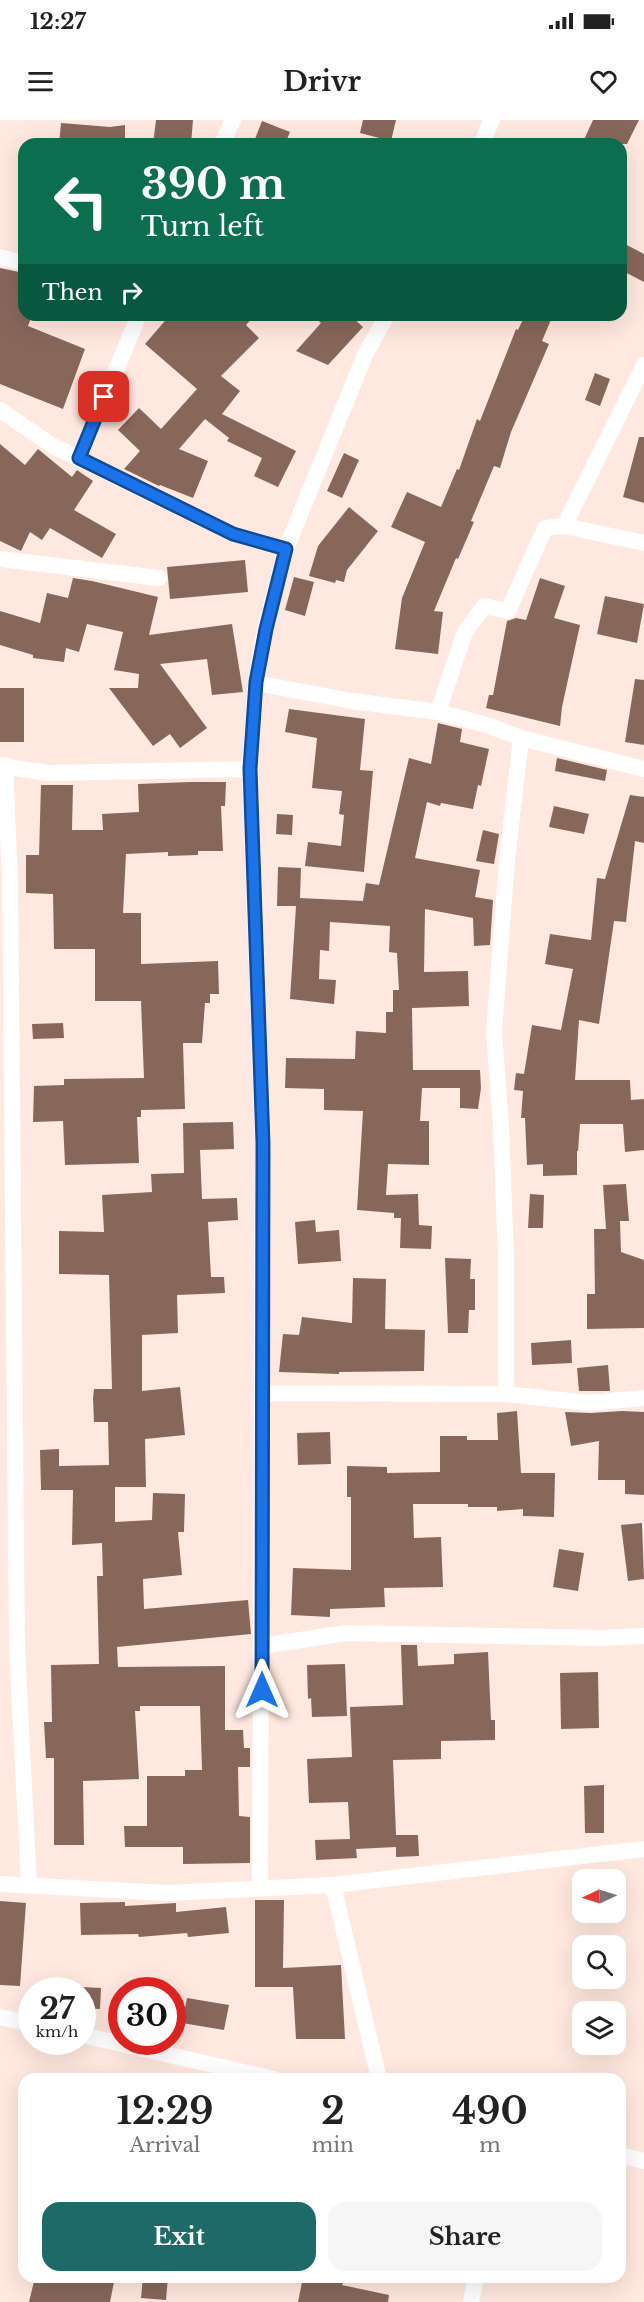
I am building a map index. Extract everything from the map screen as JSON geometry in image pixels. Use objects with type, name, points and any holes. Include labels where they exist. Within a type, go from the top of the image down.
[{"type":"street","points":[[225,138],[233,120]]},
{"type":"street","points":[[484,138],[492,120]]},
{"type":"street","points":[[0,257],[18,262]]},
{"type":"street","points":[[79,458],[136,321]]},
{"type":"street","points":[[260,1887],[263,1143],[250,769],[256,682],[266,629],[286,549],[365,355],[384,321]]},
{"type":"street","points":[[564,526],[644,365]]},
{"type":"street","points":[[0,410],[53,447],[233,534],[286,549]]},
{"type":"street","points":[[438,712],[465,632],[484,606],[508,611],[545,528],[564,526],[644,543]]},
{"type":"street","points":[[0,559],[159,578]]},
{"type":"street","points":[[256,682],[352,701],[438,712],[487,725],[521,738],[644,769]]},
{"type":"street","points":[[506,1394],[506,1257],[501,1126],[494,1032],[507,860],[521,738]]},
{"type":"street","points":[[29,1885],[8,1647],[10,880],[2,766],[48,773],[250,769]]},
{"type":"street","points":[[262,1393],[506,1394],[590,1402],[644,1398]]},
{"type":"street","points":[[262,1646],[346,1633],[601,1638],[644,1636]]},
{"type":"street","points":[[0,1884],[167,1893],[333,1885],[644,1849]]},
{"type":"street","points":[[333,1885],[378,2073]]},
{"type":"street","points":[[0,2017],[18,2021]]},
{"type":"street","points":[[96,2039],[247,2073]]},
{"type":"street","points":[[626,2156],[644,2161]]},
{"type":"street","points":[[471,2302],[475,2283]]},
{"type":"building","points":[[156,120],[193,120],[192,138],[154,138]]},
{"type":"building","points":[[363,120],[396,120],[392,138],[379,138],[360,133]]},
{"type":"building","points":[[593,120],[639,120],[627,144],[627,138],[585,138]]},
{"type":"building","points":[[262,121],[290,132],[288,138],[255,138]]},
{"type":"building","points":[[61,123],[110,127],[125,125],[125,138],[60,138]]},
{"type":"building","points":[[627,245],[644,254],[644,282],[627,273]]},
{"type":"building","points":[[0,268],[18,272],[18,321],[30,321],[28,326],[85,349],[63,409],[0,384]]},
{"type":"building","points":[[165,321],[250,321],[246,325],[259,338],[221,376],[240,391],[222,414],[296,451],[278,487],[254,476],[262,458],[227,441],[229,438],[205,419],[179,449],[208,461],[193,498],[159,486],[124,469],[140,451],[118,430],[139,408],[161,429],[197,389],[145,344]]},
{"type":"building","points":[[319,321],[356,321],[363,327],[328,365],[296,351],[321,323]]},
{"type":"building","points":[[522,321],[550,321],[542,341],[549,344],[511,432],[500,468],[494,466],[471,521],[474,522],[434,611],[443,612],[438,654],[395,649],[402,598],[425,542],[391,527],[407,492],[441,507],[457,469],[459,470],[477,419],[480,421],[516,329],[518,330]]},
{"type":"building","points":[[595,373],[610,379],[600,406],[585,400]]},
{"type":"building","points":[[639,437],[644,437],[644,503],[623,497]]},
{"type":"building","points":[[0,444],[25,465],[38,449],[72,477],[77,470],[93,481],[74,510],[116,534],[102,558],[50,528],[42,540],[30,532],[21,551],[0,541]]},
{"type":"building","points":[[344,453],[359,460],[342,498],[327,491]]},
{"type":"building","points":[[349,507],[378,531],[347,570],[344,582],[336,580],[335,583],[309,576],[318,546]]},
{"type":"building","points":[[245,560],[248,592],[170,599],[167,567]]},
{"type":"building","points":[[294,577],[314,582],[305,616],[285,610]]},
{"type":"building","points":[[73,578],[158,597],[149,635],[232,624],[243,692],[212,695],[207,659],[160,664],[207,728],[180,748],[170,734],[153,746],[109,688],[138,688],[139,674],[114,670],[123,632],[87,624],[79,652],[66,648],[64,662],[33,658],[33,655],[0,645],[0,611],[40,623],[47,593],[68,598]]},
{"type":"building","points":[[540,578],[565,586],[554,618],[580,625],[560,726],[486,708],[489,695],[493,695],[507,621],[516,618],[526,620]]},
{"type":"building","points":[[605,596],[644,604],[637,643],[597,634]]},
{"type":"building","points":[[635,679],[644,680],[644,745],[625,742]]},
{"type":"building","points":[[0,688],[24,688],[24,742],[0,742]]},
{"type":"building","points":[[289,709],[365,719],[360,770],[373,771],[364,872],[305,866],[308,842],[341,846],[344,815],[339,814],[342,791],[312,788],[317,738],[285,732]]},
{"type":"building","points":[[438,723],[462,729],[460,742],[489,749],[481,786],[478,785],[473,809],[441,803],[440,806],[427,802],[415,858],[480,870],[475,897],[493,900],[490,945],[474,946],[473,918],[425,909],[424,972],[468,971],[469,1006],[412,1008],[413,1070],[480,1070],[481,1088],[478,1109],[460,1108],[460,1088],[422,1088],[420,1121],[429,1121],[429,1165],[388,1164],[386,1195],[418,1194],[419,1225],[432,1226],[431,1249],[400,1248],[401,1218],[394,1218],[394,1213],[357,1210],[363,1111],[324,1110],[324,1089],[285,1088],[286,1058],[355,1059],[356,1031],[386,1033],[386,1012],[393,1012],[393,990],[399,990],[397,953],[389,952],[390,926],[330,922],[329,951],[320,950],[319,979],[336,980],[334,1004],[290,999],[296,906],[277,906],[278,867],[301,868],[300,898],[363,901],[366,883],[379,885],[409,758],[431,764]]},
{"type":"building","points":[[557,758],[607,770],[605,781],[555,771]]},
{"type":"building","points":[[226,782],[225,806],[221,806],[223,851],[198,851],[198,855],[168,856],[168,852],[126,854],[123,913],[141,913],[141,964],[218,961],[219,994],[210,994],[210,1003],[205,1003],[202,1043],[183,1043],[185,1109],[141,1110],[141,1117],[137,1117],[139,1163],[65,1165],[63,1121],[33,1122],[34,1086],[64,1085],[64,1079],[144,1078],[141,1001],[95,1001],[95,949],[54,949],[53,894],[26,893],[26,855],[39,855],[41,785],[73,785],[72,830],[103,830],[102,814],[139,812],[138,784]]},
{"type":"building","points":[[630,795],[644,797],[644,843],[635,841],[626,922],[614,921],[599,1024],[579,1020],[575,1080],[630,1080],[631,1100],[644,1099],[644,1150],[625,1152],[623,1124],[580,1124],[577,1175],[543,1176],[543,1164],[527,1165],[525,1118],[521,1118],[523,1091],[514,1090],[516,1073],[524,1074],[532,1025],[561,1030],[573,969],[545,964],[550,934],[591,940],[597,878],[605,879]]},
{"type":"building","points":[[554,806],[589,814],[584,834],[549,827]]},
{"type":"building","points":[[277,814],[293,815],[292,835],[276,834]]},
{"type":"building","points":[[483,830],[499,834],[494,864],[476,861]]},
{"type":"building","points":[[63,1023],[64,1038],[33,1039],[32,1024]]},
{"type":"building","points":[[233,1122],[234,1149],[200,1150],[202,1199],[237,1198],[238,1220],[208,1222],[211,1277],[224,1277],[225,1293],[177,1295],[178,1333],[142,1335],[142,1391],[180,1387],[185,1435],[145,1439],[146,1487],[115,1487],[115,1522],[152,1520],[153,1493],[185,1494],[184,1532],[178,1532],[182,1575],[143,1579],[144,1609],[248,1600],[251,1634],[117,1647],[118,1667],[225,1666],[225,1730],[243,1730],[244,1748],[250,1748],[250,1767],[238,1767],[239,1816],[250,1817],[250,1863],[183,1864],[183,1847],[125,1847],[124,1826],[147,1826],[147,1776],[185,1776],[185,1770],[202,1770],[200,1706],[140,1706],[140,1711],[135,1711],[139,1779],[83,1781],[84,1845],[54,1845],[54,1758],[46,1758],[44,1722],[52,1722],[51,1665],[99,1664],[97,1576],[103,1576],[102,1543],[72,1545],[73,1490],[41,1490],[40,1450],[59,1449],[59,1466],[109,1465],[108,1422],[94,1422],[93,1398],[94,1389],[112,1389],[109,1275],[59,1274],[59,1231],[104,1232],[102,1195],[152,1192],[151,1174],[184,1173],[183,1123]]},
{"type":"building","points":[[626,1184],[629,1221],[620,1221],[621,1252],[644,1260],[644,1328],[587,1329],[587,1294],[595,1294],[594,1229],[606,1229],[603,1185]]},
{"type":"building","points":[[530,1194],[544,1195],[543,1228],[528,1228]]},
{"type":"building","points":[[315,1220],[316,1232],[339,1230],[341,1261],[298,1264],[295,1222]]},
{"type":"building","points":[[445,1258],[471,1259],[470,1279],[475,1279],[475,1310],[469,1310],[468,1333],[448,1333]]},
{"type":"building","points":[[353,1278],[386,1279],[385,1329],[425,1330],[424,1371],[339,1372],[339,1374],[279,1372],[283,1334],[299,1335],[302,1317],[352,1323]]},
{"type":"building","points":[[571,1340],[572,1363],[532,1365],[531,1343]]},
{"type":"building","points":[[608,1365],[610,1391],[579,1391],[577,1368]]},
{"type":"building","points":[[517,1411],[521,1473],[555,1473],[554,1517],[523,1516],[523,1509],[497,1511],[497,1507],[468,1507],[468,1504],[413,1504],[414,1538],[441,1537],[443,1587],[384,1588],[385,1607],[330,1609],[330,1617],[291,1615],[293,1568],[351,1570],[351,1497],[347,1497],[347,1466],[387,1467],[387,1473],[440,1472],[440,1436],[467,1436],[467,1440],[498,1440],[497,1413]]},
{"type":"building","points":[[565,1412],[644,1412],[644,1495],[625,1494],[625,1480],[598,1480],[599,1441],[571,1446]]},
{"type":"building","points":[[330,1432],[331,1464],[298,1465],[297,1433]]},
{"type":"building","points":[[642,1523],[644,1579],[628,1581],[621,1525]]},
{"type":"building","points":[[559,1549],[584,1553],[578,1591],[553,1587]]},
{"type":"building","points":[[401,1645],[417,1645],[418,1666],[454,1664],[454,1654],[488,1652],[491,1720],[495,1720],[495,1740],[441,1741],[441,1759],[393,1760],[396,1835],[418,1835],[419,1856],[396,1857],[396,1847],[356,1849],[357,1858],[316,1860],[315,1840],[350,1839],[348,1802],[309,1803],[307,1759],[352,1757],[350,1707],[403,1705]]},
{"type":"building","points":[[345,1664],[347,1716],[312,1717],[311,1698],[308,1699],[307,1665]]},
{"type":"building","points":[[598,1672],[599,1728],[561,1729],[560,1673]]},
{"type":"building","points":[[604,1785],[604,1833],[585,1833],[584,1786]]},
{"type":"building","points":[[255,1900],[284,1900],[283,1968],[341,1965],[345,2039],[296,2039],[293,1987],[255,1987]]},
{"type":"building","points":[[0,1901],[26,1903],[18,1986],[0,1985]]},
{"type":"building","points":[[125,1902],[125,1906],[176,1903],[176,1912],[226,1907],[229,1933],[188,1937],[187,1933],[139,1937],[138,1934],[81,1935],[80,1903]]},
{"type":"building","points":[[96,1988],[101,1988],[100,2009],[96,2009]]},
{"type":"building","points":[[187,1998],[229,2005],[224,2030],[186,2024]]},
{"type":"building","points":[[34,2283],[114,2283],[110,2302],[29,2302]]},
{"type":"building","points":[[142,2283],[167,2283],[166,2300],[141,2298]]},
{"type":"building","points":[[302,2283],[343,2283],[342,2285],[389,2295],[388,2302],[298,2302]]},
{"type":"route","points":[[104,397],[79,458],[233,534],[286,549],[266,629],[256,682],[250,769],[263,1143],[262,1690]]}]
